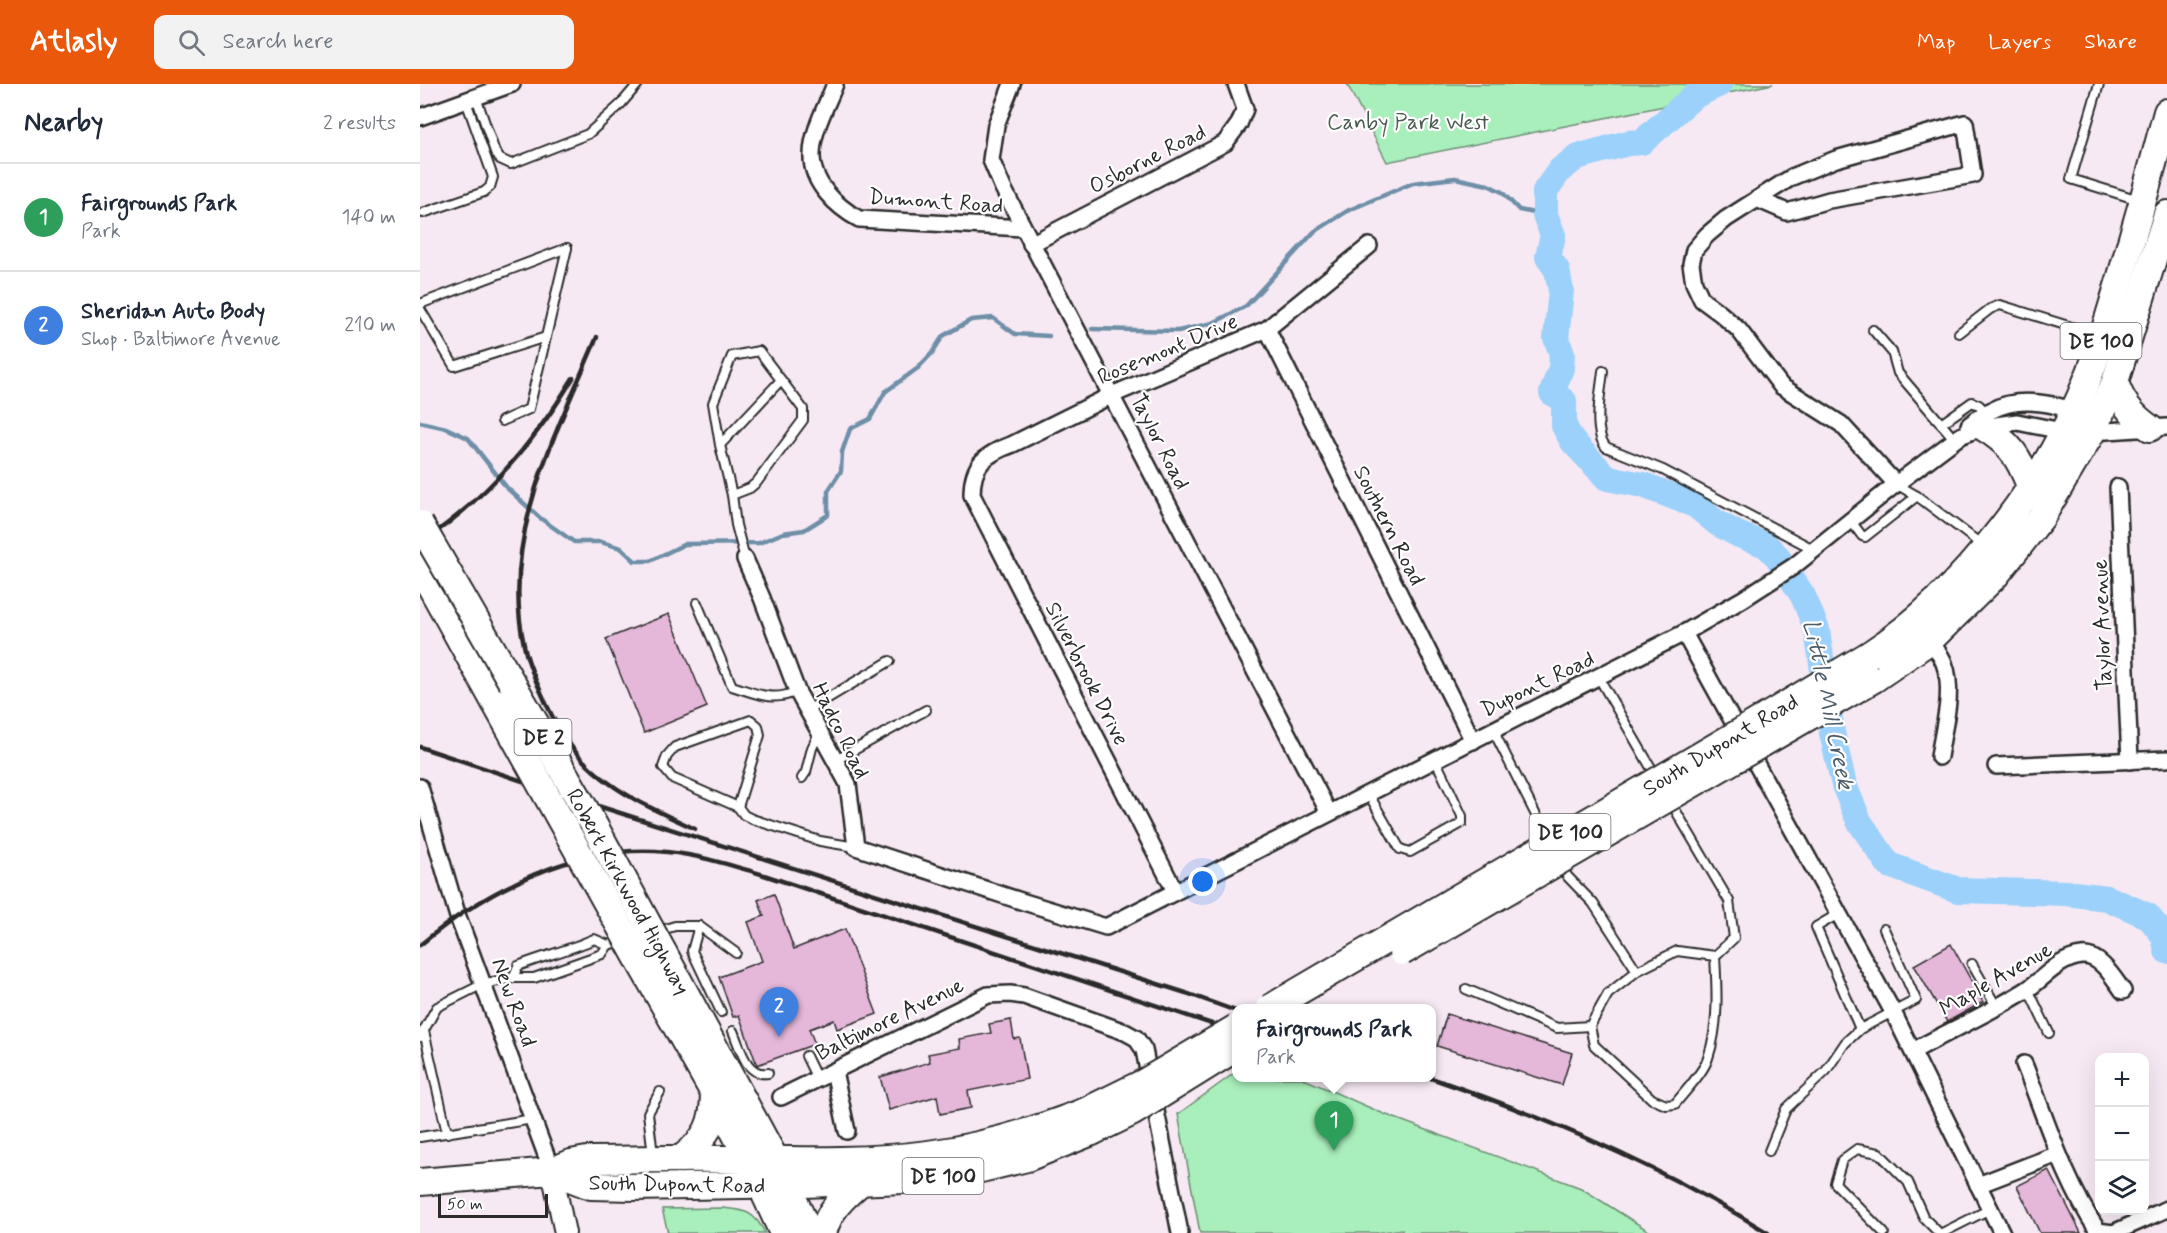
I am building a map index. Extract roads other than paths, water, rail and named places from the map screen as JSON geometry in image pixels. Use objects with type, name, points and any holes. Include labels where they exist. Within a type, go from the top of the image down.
[{"type":"main road","name":"South Dupont Road","points":[[1277,1004],[1870,654],[1924,629],[2030,486],[2068,420],[2091,371],[2102,337],[2167,112]]},
{"type":"main road","points":[[2140,301],[2140,268],[2153,224],[2143,201]]},
{"type":"main road","name":"South Dupont Road","points":[[1310,1004],[1874,679],[1924,629],[1996,575],[2041,519],[2092,432],[2115,381],[2167,214]]},
{"type":"main road","points":[[2115,381],[2118,393],[2128,409],[2159,427]]},
{"type":"main road","points":[[1971,429],[2000,437],[2010,446],[2030,486]]},
{"type":"main road","name":"Robert Kirkwood Highway","points":[[420,524],[590,816],[776,1161],[808,1233]]},
{"type":"main road","name":"Robert Kirkwood Highway","points":[[420,567],[714,1093],[783,1233]]},
{"type":"main road","name":"South Dupont Road","points":[[552,1172],[591,1186],[633,1187],[904,1180],[981,1169],[1027,1158],[1089,1122],[1143,1083],[1232,1030]]},
{"type":"main road","name":"South Dupont Road","points":[[552,1172],[571,1163],[587,1160],[776,1161],[928,1154],[1132,1112],[1232,1050]]},
{"type":"main road","points":[[681,1159],[692,1151],[706,1134],[714,1110],[714,1093]]},
{"type":"main road","name":"DE 100","points":[[420,1182],[552,1172]]},
{"type":"main road","points":[[823,1233],[831,1212],[842,1198],[861,1182]]},
{"type":"street","points":[[420,117],[512,84]]},
{"type":"street","name":"Dumont Road","points":[[835,84],[818,129],[812,155],[817,176],[828,194],[844,211],[859,219],[1023,228]]},
{"type":"street","name":"Taylor Road","points":[[1012,84],[996,125],[991,160],[1002,188],[1329,813]]},
{"type":"street","name":"Osborne Road","points":[[1031,244],[1225,143],[1239,124],[1245,109],[1236,84]]},
{"type":"street","points":[[1757,199],[1787,212],[1829,200],[1973,175],[1965,123],[1836,159],[1792,177],[1757,199],[1726,219],[1707,235],[1694,250],[1691,264],[1694,283],[1702,300],[1738,330],[1781,386],[1841,424],[1896,484]]},
{"type":"street","name":"Rosemont Drive","points":[[975,473],[976,467],[984,458],[997,449],[1112,395],[1267,329],[1369,246]]},
{"type":"street","name":"Southern Road","points":[[1267,329],[1473,741]]},
{"type":"street","name":"Dupont Road","points":[[856,847],[1012,899],[1106,927],[1684,633],[1794,566],[1896,484],[2011,403],[2026,402],[2092,432],[2159,427]]},
{"type":"street","points":[[2068,420],[2092,432]]},
{"type":"street","name":"Dupont Road","points":[[1971,429],[2017,422],[2068,420]]},
{"type":"street","name":"Silverbrook Drive","points":[[975,473],[972,495],[1175,891]]},
{"type":"street","name":"Taylor Avenue","points":[[2118,488],[2130,761]]},
{"type":"street","name":"Hadco Road","points":[[745,559],[797,691],[848,784],[856,847]]},
{"type":"street","points":[[1924,629],[1943,660],[1948,676],[1947,705],[1939,757]]},
{"type":"street","points":[[1684,633],[1893,1012],[2001,1233]]},
{"type":"street","points":[[1996,766],[2167,759]]},
{"type":"street","name":"New Road","points":[[420,787],[459,916],[552,1172],[565,1233]]},
{"type":"street","name":"Maple Avenue","points":[[1913,1051],[2028,988],[2059,963],[2083,955],[2094,958],[2102,965],[2123,991]]},
{"type":"street","name":"Baltimore Avenue","points":[[781,1097],[988,995],[1024,996],[1125,1032],[1136,1038],[1144,1050],[1179,1233]]},
{"type":"street","points":[[2024,1064],[2058,1154],[2080,1204],[2098,1231],[2113,1233],[2167,1209]]},
{"type":"street","points":[[834,1071],[847,1131]]},
{"type":"street","points":[[1978,1185],[2058,1154]]},
{"type":"lane","points":[[471,99],[495,152],[500,159],[511,164],[588,134],[620,105],[638,84]]},
{"type":"lane","points":[[2099,84],[2071,178],[2143,201]]},
{"type":"lane","points":[[423,213],[484,192],[490,186],[493,177],[471,99]]},
{"type":"lane","points":[[420,304],[567,248],[529,409],[502,421]]},
{"type":"lane","points":[[1959,333],[1990,309],[2000,306],[2102,337]]},
{"type":"lane","points":[[420,309],[454,366],[546,337]]},
{"type":"lane","points":[[1874,330],[1892,352],[1898,373],[1941,424],[1971,429],[1979,405],[1972,402],[1941,424]]},
{"type":"lane","points":[[732,495],[750,488],[757,482],[804,420],[803,408],[759,351],[732,356],[713,403],[736,525],[745,559]]},
{"type":"lane","points":[[1602,371],[1598,415],[1601,442],[1606,447],[1663,470],[1815,550]]},
{"type":"lane","points":[[720,445],[781,380]]},
{"type":"lane","points":[[1896,484],[1917,496],[1984,547]]},
{"type":"lane","points":[[1851,521],[1865,537],[1917,496]]},
{"type":"lane","points":[[697,603],[732,686],[768,697],[785,697],[797,691]]},
{"type":"lane","points":[[808,710],[890,661]]},
{"type":"lane","points":[[1599,678],[1661,784]]},
{"type":"lane","points":[[836,760],[926,710]]},
{"type":"lane","points":[[738,807],[760,735],[758,726],[751,720],[675,747],[667,756],[663,767],[672,778],[738,807],[744,815],[752,819],[820,841],[856,847]]},
{"type":"lane","points":[[1493,730],[1567,876],[1593,903],[1637,971]]},
{"type":"lane","points":[[802,778],[820,732]]},
{"type":"lane","points":[[1368,793],[1400,849],[1410,852],[1462,823],[1462,816],[1435,759]]},
{"type":"lane","points":[[1666,794],[1729,901],[1734,938],[1715,956],[1717,1000],[1708,1060],[1675,1104],[1666,1105],[1652,1099],[1594,1045],[1590,1026],[1608,994],[1637,971],[1677,951],[1715,956]]},
{"type":"lane","points":[[1840,913],[1816,927],[1860,1029]]},
{"type":"lane","points":[[513,978],[518,966],[541,957],[565,952],[594,939],[608,945],[675,926],[699,926],[736,953]]},
{"type":"lane","points":[[699,926],[692,951],[721,1012]]},
{"type":"lane","points":[[1769,1151],[1786,1109],[1826,1071],[1845,1043],[1860,1029],[1916,1000],[1884,929]]},
{"type":"lane","points":[[447,1133],[422,1034],[437,1007],[483,984],[513,978],[534,978],[603,954],[608,945]]},
{"type":"lane","points":[[1972,964],[1996,1006]]},
{"type":"lane","points":[[2028,988],[2049,1033]]},
{"type":"lane","points":[[1466,989],[1557,1028],[1590,1026]]},
{"type":"lane","points":[[733,1031],[750,1069],[761,1074],[768,1073]]},
{"type":"lane","points":[[806,1056],[817,1079]]},
{"type":"lane","points":[[654,1160],[648,1113],[660,1092]]},
{"type":"lane","points":[[420,1137],[533,1119]]},
{"type":"lane","points":[[1884,1233],[1835,1183],[1842,1160],[1857,1149],[1879,1153],[1908,1182],[1924,1218],[1940,1233],[1990,1209]]},
{"type":"waterway","name":"Little Mill Creek","points":[[1720,84],[1694,96],[1642,142],[1628,143],[1577,157],[1560,170],[1545,191],[1545,215],[1553,235],[1548,257],[1557,270],[1561,291],[1556,338],[1562,354],[1561,368],[1552,393],[1564,401],[1564,426],[1573,442],[1607,478],[1643,485],[1695,505],[1717,523],[1739,535],[1766,545],[1777,556],[1803,596],[1817,630],[1832,733],[1844,785],[1859,821],[1889,865],[1958,890],[2066,893],[2107,898],[2148,916],[2164,936],[2167,951]]},
{"type":"waterway","points":[[1092,329],[1178,331],[1213,323],[1246,306],[1314,232],[1349,210],[1413,183],[1455,178],[1488,185],[1502,192],[1519,210],[1545,215]]},
{"type":"waterway","points":[[420,422],[446,428],[468,438],[507,488],[540,518],[574,542],[601,542],[621,548],[635,561],[650,561],[685,544],[759,543],[783,533],[804,530],[828,515],[828,491],[841,471],[842,452],[850,429],[870,419],[885,392],[918,368],[943,336],[971,320],[993,318],[1015,334],[1049,336]]},
{"type":"railway","points":[[597,337],[550,449],[536,487],[526,526],[520,565],[519,605],[524,645],[533,675],[552,715],[565,738],[590,768],[622,792],[695,829]]},
{"type":"railway","points":[[420,543],[465,509],[506,470],[542,425],[573,378]]},
{"type":"railway","points":[[420,747],[1232,1010]]},
{"type":"railway","points":[[420,945],[474,906],[535,874],[600,855],[634,851],[679,853],[761,874],[1232,1031]]},
{"type":"railway","points":[[1436,1080],[1475,1093],[1604,1146],[1688,1187],[1768,1233]]},
{"type":"place","name":"Sheridan Auto Body","points":[[779,1037]]},
{"type":"place","name":"Fairgrounds Park","points":[[1334,1151]]},
{"type":"park label","name":"Canby Park West","points":[[1408,121]]}]
